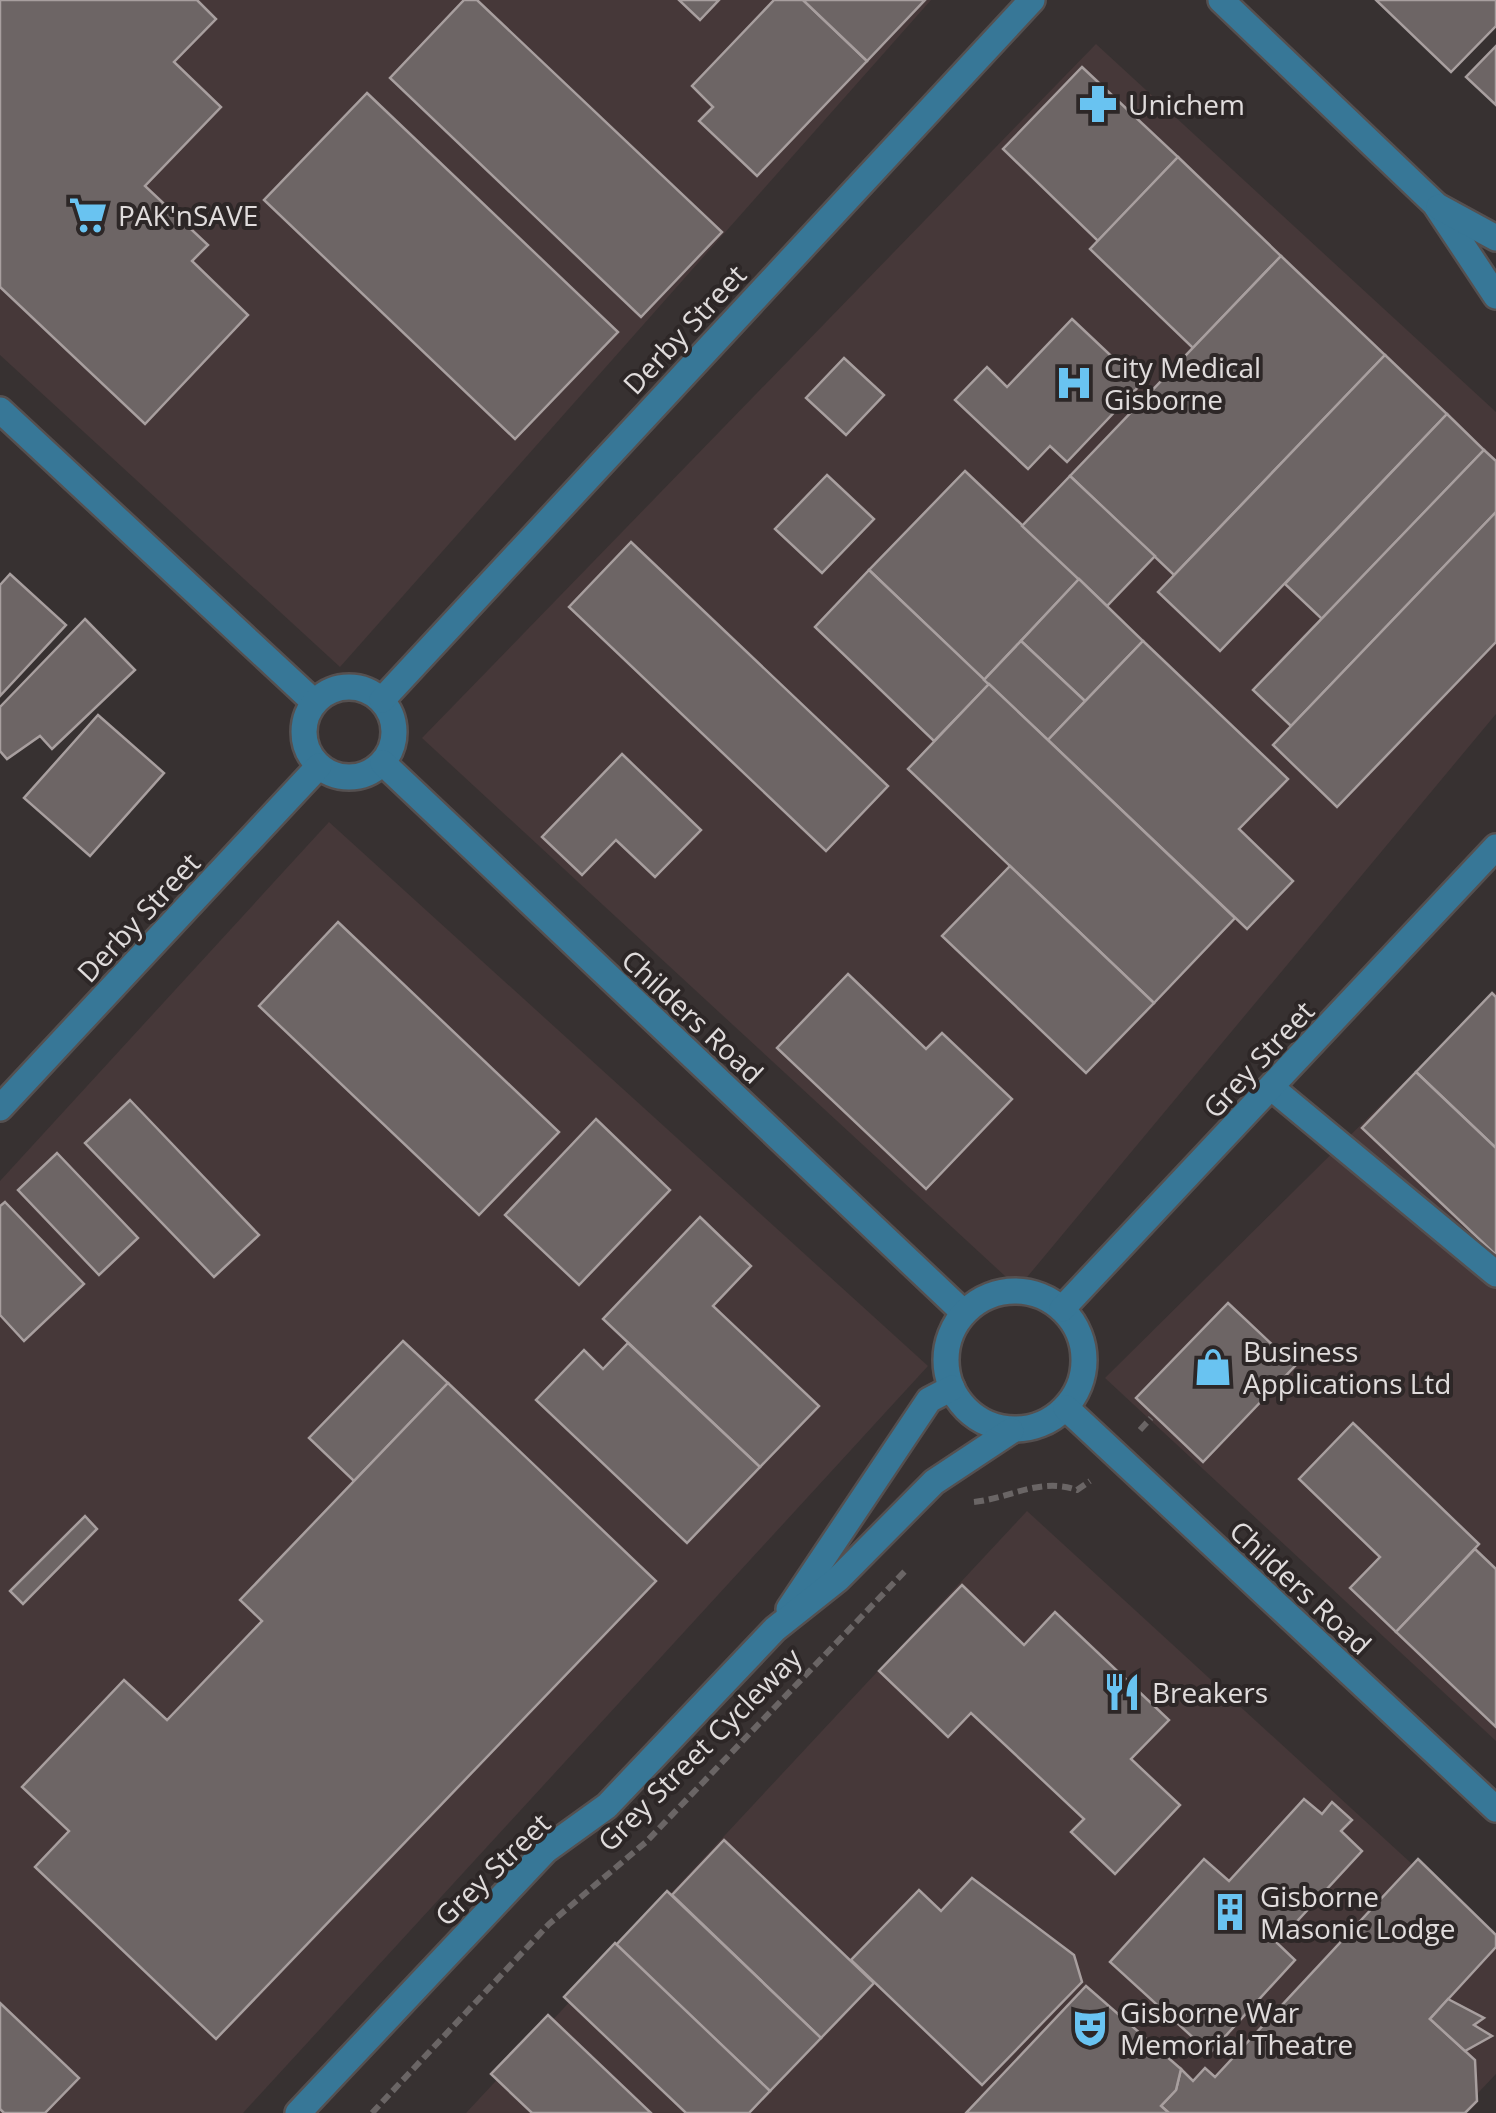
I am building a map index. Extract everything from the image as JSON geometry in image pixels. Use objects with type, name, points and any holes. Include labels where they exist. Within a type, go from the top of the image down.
[{"type":"street","name":"Derby Street","points":[[382,700],[1032,0]]},
{"type":"street","points":[[1221,0],[1435,204],[1496,296]]},
{"type":"street","points":[[1435,204],[1496,238]]},
{"type":"street","points":[[0,410],[314,702]]},
{"type":"street","points":[[342,688],[360,688],[382,700],[393,726],[390,752],[382,763],[360,776],[330,775],[319,766],[306,744],[306,714],[314,702],[328,690],[342,688]]},
{"type":"street","name":"Childers Road","points":[[382,763],[964,1312]]},
{"type":"street","name":"Derby Street","points":[[0,1108],[319,766]]},
{"type":"street","name":"Grey Street","points":[[1062,1309],[1496,848]]},
{"type":"street","points":[[1272,1088],[1496,1274]]},
{"type":"street","points":[[1014,1291],[1046,1298],[1062,1309],[1076,1327],[1083,1358],[1079,1385],[1066,1408],[1051,1422],[1011,1431],[979,1417],[952,1388],[947,1351],[964,1312],[979,1300],[1014,1291]]},
{"type":"street","name":"Grey Street","points":[[775,1630],[929,1400],[952,1388]]},
{"type":"street","name":"Childers Road","points":[[1066,1408],[1496,1809]]},
{"type":"street","name":"Grey Street","points":[[298,2113],[546,1850],[607,1806],[775,1630],[838,1580],[916,1496],[1011,1431]]},
{"type":"path","points":[[955,1509],[1043,1484],[1077,1490],[1086,1485]]},
{"type":"path","name":"Grey Street Cycleway","points":[[372,2113],[549,1924],[646,1842],[916,1554]]},
{"type":"shaded area","points":[[0,0],[931,0],[340,667],[0,355]]},
{"type":"shaded area","points":[[1096,44],[1496,412],[1496,714],[1018,1288],[422,738]]},
{"type":"shaded area","points":[[329,822],[928,1366],[243,2113],[0,2113],[0,1181]]},
{"type":"shaded area","points":[[1496,991],[1496,1741],[1105,1378]]},
{"type":"shaded area","points":[[1027,1511],[1496,1941],[1496,2074],[1459,2113],[466,2113]]},
{"type":"building","name":"PAK'nSAVE","points":[[0,0],[197,0],[216,19],[174,62],[221,107],[145,186],[208,245],[192,261],[248,315],[145,424],[0,287]]},
{"type":"building","points":[[464,0],[477,0],[722,232],[641,317],[390,78]]},
{"type":"building","points":[[679,0],[719,0],[700,20]]},
{"type":"building","points":[[774,0],[803,0],[867,61],[757,176],[699,121],[713,107],[692,86]]},
{"type":"building","points":[[803,0],[925,0],[867,61]]},
{"type":"building","points":[[1376,0],[1496,0],[1496,26],[1451,72]]},
{"type":"building","points":[[1496,46],[1496,105],[1466,77]]},
{"type":"building","points":[[1082,67],[1178,157],[1098,241],[1003,149]]},
{"type":"building","points":[[367,93],[618,332],[515,439],[264,200]]},
{"type":"building","points":[[1178,157],[1281,256],[1193,348],[1090,249]]},
{"type":"building","points":[[1281,256],[1385,355],[1174,575],[1070,476]]},
{"type":"building","points":[[1072,319],[1141,384],[1067,462],[1050,446],[1028,469],[955,400],[987,367],[1007,387]]},
{"type":"building","points":[[1385,355],[1447,414],[1220,651],[1158,592]]},
{"type":"building","points":[[844,358],[884,395],[846,435],[806,398]]},
{"type":"building","points":[[1447,414],[1484,450],[1322,619],[1285,584]]},
{"type":"building","points":[[1484,450],[1496,461],[1496,512],[1291,726],[1253,690]]},
{"type":"building","points":[[965,471],[1079,579],[984,680],[869,570]]},
{"type":"building","points":[[827,475],[874,519],[822,573],[775,529]]},
{"type":"building","points":[[1070,476],[1155,556],[1107,606],[1022,526]]},
{"type":"building","points":[[1496,512],[1496,642],[1337,807],[1273,745]]},
{"type":"building","points":[[631,542],[888,786],[826,851],[569,607]]},
{"type":"building","points":[[869,570],[989,684],[934,741],[815,627]]},
{"type":"building","points":[[10,574],[66,625],[0,696],[0,585]]},
{"type":"building","points":[[1079,579],[1143,641],[1085,701],[1021,641]]},
{"type":"building","points":[[85,619],[135,670],[52,749],[40,736],[7,759],[0,751],[0,707]]},
{"type":"building","points":[[1021,641],[1085,701],[1048,740],[984,680]]},
{"type":"building","points":[[1143,641],[1288,779],[1239,829],[1293,881],[1247,929],[1048,740]]},
{"type":"building","points":[[989,684],[1235,918],[1154,1003],[908,769]]},
{"type":"building","points":[[98,715],[164,773],[90,856],[24,798]]},
{"type":"building","points":[[622,754],[701,830],[655,877],[616,840],[582,875],[542,837]]},
{"type":"building","points":[[1010,866],[1154,1003],[1086,1073],[942,936]]},
{"type":"building","points":[[338,922],[559,1132],[479,1215],[259,1006]]},
{"type":"building","points":[[848,974],[926,1049],[942,1033],[1012,1099],[926,1189],[777,1048]]},
{"type":"building","points":[[1492,993],[1496,997],[1496,1148],[1416,1072]]},
{"type":"building","points":[[1416,1072],[1496,1148],[1496,1255],[1362,1128]]},
{"type":"building","points":[[130,1100],[259,1235],[214,1277],[85,1143]]},
{"type":"building","points":[[596,1119],[670,1190],[579,1285],[505,1215]]},
{"type":"building","points":[[57,1153],[138,1238],[99,1275],[18,1190]]},
{"type":"building","points":[[5,1202],[84,1284],[24,1341],[0,1315],[0,1206]]},
{"type":"building","points":[[700,1217],[751,1266],[713,1306],[819,1406],[760,1467],[603,1319]]},
{"type":"building","points":[[1228,1303],[1295,1366],[1203,1462],[1136,1398]]},
{"type":"building","points":[[403,1341],[448,1383],[354,1481],[309,1438]]},
{"type":"building","points":[[628,1343],[760,1467],[687,1543],[536,1400],[584,1350],[603,1369]]},
{"type":"building","points":[[448,1383],[656,1581],[216,2039],[35,1867],[69,1831],[22,1787],[124,1680],[167,1720],[262,1621],[240,1600]]},
{"type":"building","points":[[1353,1423],[1479,1544],[1396,1632],[1350,1588],[1380,1557],[1299,1479]]},
{"type":"building","points":[[85,1516],[97,1529],[23,1604],[10,1591]]},
{"type":"building","points":[[1475,1549],[1496,1569],[1496,1727],[1396,1632]]},
{"type":"building","points":[[962,1585],[1024,1645],[1055,1612],[1169,1720],[1131,1759],[1180,1805],[1115,1874],[1071,1832],[1084,1819],[971,1713],[948,1737],[879,1671]]},
{"type":"building","name":"Gisborne Masonic Lodge","points":[[1304,1799],[1322,1814],[1332,1802],[1352,1820],[1341,1831],[1362,1851],[1277,1943],[1295,1960],[1210,2053],[1110,1962],[1204,1859],[1229,1881]]},
{"type":"building","points":[[724,1840],[874,1983],[821,2038],[672,1895]]},
{"type":"building","points":[[1418,1859],[1496,1935],[1496,1947],[1430,2019],[1475,2060],[1477,2101],[1465,2113],[1169,2113],[1161,2106],[1176,2090],[1181,2069],[1193,2081],[1205,2068],[1215,2077]]},
{"type":"building","points":[[972,1878],[1074,1955],[1082,1982],[982,2085],[851,1960],[919,1890],[941,1911]]},
{"type":"building","points":[[667,1891],[821,2038],[770,2091],[616,1945]]},
{"type":"building","points":[[615,1943],[770,2091],[749,2113],[686,2113],[564,1997]]},
{"type":"building","name":"Gisborne War Memorial Theatre","points":[[1086,1986],[1181,2069],[1176,2090],[1161,2106],[1169,2113],[966,2113]]},
{"type":"building","points":[[1448,1999],[1484,2018],[1474,2025],[1492,2036],[1465,2051],[1430,2019]]},
{"type":"building","points":[[0,2003],[79,2078],[45,2113],[4,2113],[0,2109]]},
{"type":"building","points":[[548,2015],[651,2113],[532,2113],[491,2074]]},
{"type":"place","name":"Unichem","points":[[1098,104]]},
{"type":"place","name":"PAK'nSAVE","points":[[88,215]]},
{"type":"place","name":"City Medical Gisborne","points":[[1074,383]]},
{"type":"place","name":"Business Applications Ltd","points":[[1213,1367]]},
{"type":"place","name":"Breakers","points":[[1122,1692]]},
{"type":"place","name":"Gisborne Masonic Lodge","points":[[1230,1912]]},
{"type":"place","name":"Gisborne War Memorial Theatre","points":[[1090,2028]]}]
